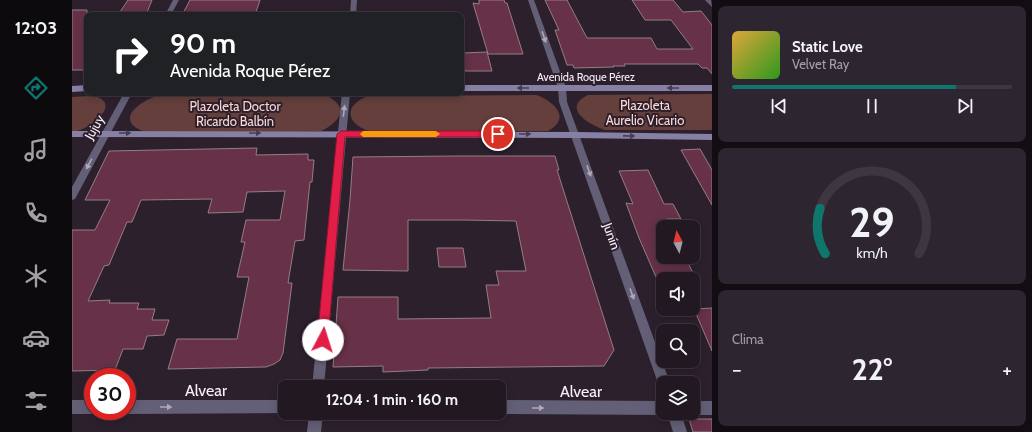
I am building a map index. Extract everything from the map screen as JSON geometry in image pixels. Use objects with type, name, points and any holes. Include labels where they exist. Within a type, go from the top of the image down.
[{"type":"main road","points":[[72,88],[84,88]]},
{"type":"main road","name":"Avenida Roque Pérez","points":[[464,88],[712,88]]},
{"type":"main road","points":[[72,134],[576,135],[712,137]]},
{"type":"street","points":[[170,12],[176,0]]},
{"type":"street","points":[[353,12],[354,0]]},
{"type":"street","name":"Junín","points":[[531,0],[562,88],[563,102],[662,376]]},
{"type":"street","points":[[708,0],[712,5]]},
{"type":"street","name":"Jujuy","points":[[72,196],[126,96]]},
{"type":"street","points":[[319,380],[346,96]]},
{"type":"street","points":[[72,407],[84,407]]},
{"type":"street","name":"Alvear","points":[[136,407],[278,407]]},
{"type":"street","name":"Alvear","points":[[506,408],[656,408]]},
{"type":"street","points":[[700,408],[712,408]]},
{"type":"street","points":[[314,432],[315,420]]},
{"type":"street","points":[[676,420],[680,432]]},
{"type":"green space","name":"Plazoleta Aurelio Vicario","points":[[712,94],[712,130],[605,130],[585,120],[580,116],[577,110],[577,105],[580,100],[588,95]]},
{"type":"green space","points":[[537,95],[554,106],[560,116],[559,121],[548,131],[369,131],[361,128],[355,123],[350,114],[351,109],[355,104],[368,96]]},
{"type":"green space","name":"Plazoleta Doctor Ricardo Balbín","points":[[157,96],[327,96],[338,104],[340,114],[334,123],[321,131],[143,131],[135,127],[131,122],[130,116],[137,106],[150,98]]},
{"type":"green space","points":[[72,97],[97,97],[104,101],[104,112],[99,118],[85,128],[72,132]]},
{"type":"building","points":[[128,0],[152,0],[147,12],[120,12]]},
{"type":"building","points":[[190,0],[260,0],[256,12],[184,12]]},
{"type":"building","points":[[479,0],[504,0],[505,3],[507,3],[523,54],[488,54],[473,3],[479,4]]},
{"type":"building","points":[[545,0],[567,0],[587,38],[651,38],[657,49],[693,49],[671,20],[645,20],[632,0],[673,0],[683,12],[701,11],[712,25],[712,74],[707,68],[702,68],[698,64],[624,64],[625,66],[574,68],[573,65],[567,65],[555,30],[559,30]]},
{"type":"building","points":[[72,10],[87,10],[87,12],[84,12],[84,70],[72,70]]},
{"type":"building","points":[[487,52],[492,71],[465,71],[464,53]]},
{"type":"building","points":[[257,148],[256,155],[308,154],[308,160],[314,160],[312,182],[310,182],[304,240],[295,241],[288,283],[292,283],[283,353],[280,360],[266,367],[168,369],[177,339],[237,339],[249,277],[237,277],[245,242],[241,242],[246,220],[280,220],[285,191],[247,192],[243,212],[208,213],[212,199],[141,200],[132,222],[127,222],[109,265],[104,266],[88,301],[110,300],[109,303],[139,303],[137,309],[155,309],[152,320],[169,320],[164,335],[147,336],[143,349],[123,349],[116,368],[84,368],[84,371],[72,371],[72,230],[95,230],[110,200],[85,200],[109,151]]},
{"type":"building","points":[[700,149],[712,170],[712,205],[681,150]]},
{"type":"building","points":[[555,156],[559,170],[557,170],[614,350],[604,366],[428,368],[428,370],[383,372],[383,366],[333,367],[338,297],[398,297],[398,319],[491,318],[486,285],[499,285],[496,271],[526,271],[516,221],[462,220],[408,220],[408,271],[343,270],[353,157]]},
{"type":"building","points":[[648,170],[664,204],[673,204],[681,219],[656,220],[656,264],[688,264],[692,272],[656,272],[656,277],[626,203],[633,204],[619,171]]},
{"type":"building","points":[[437,248],[463,248],[466,267],[439,267]]},
{"type":"building","points":[[712,308],[712,351],[697,316],[700,316],[700,309]]},
{"type":"building","points":[[712,419],[712,432],[693,432],[689,420]]},
{"type":"slow traffic","points":[[363,134],[436,134]]},
{"type":"route","points":[[323,340],[341,134],[498,134]]}]
